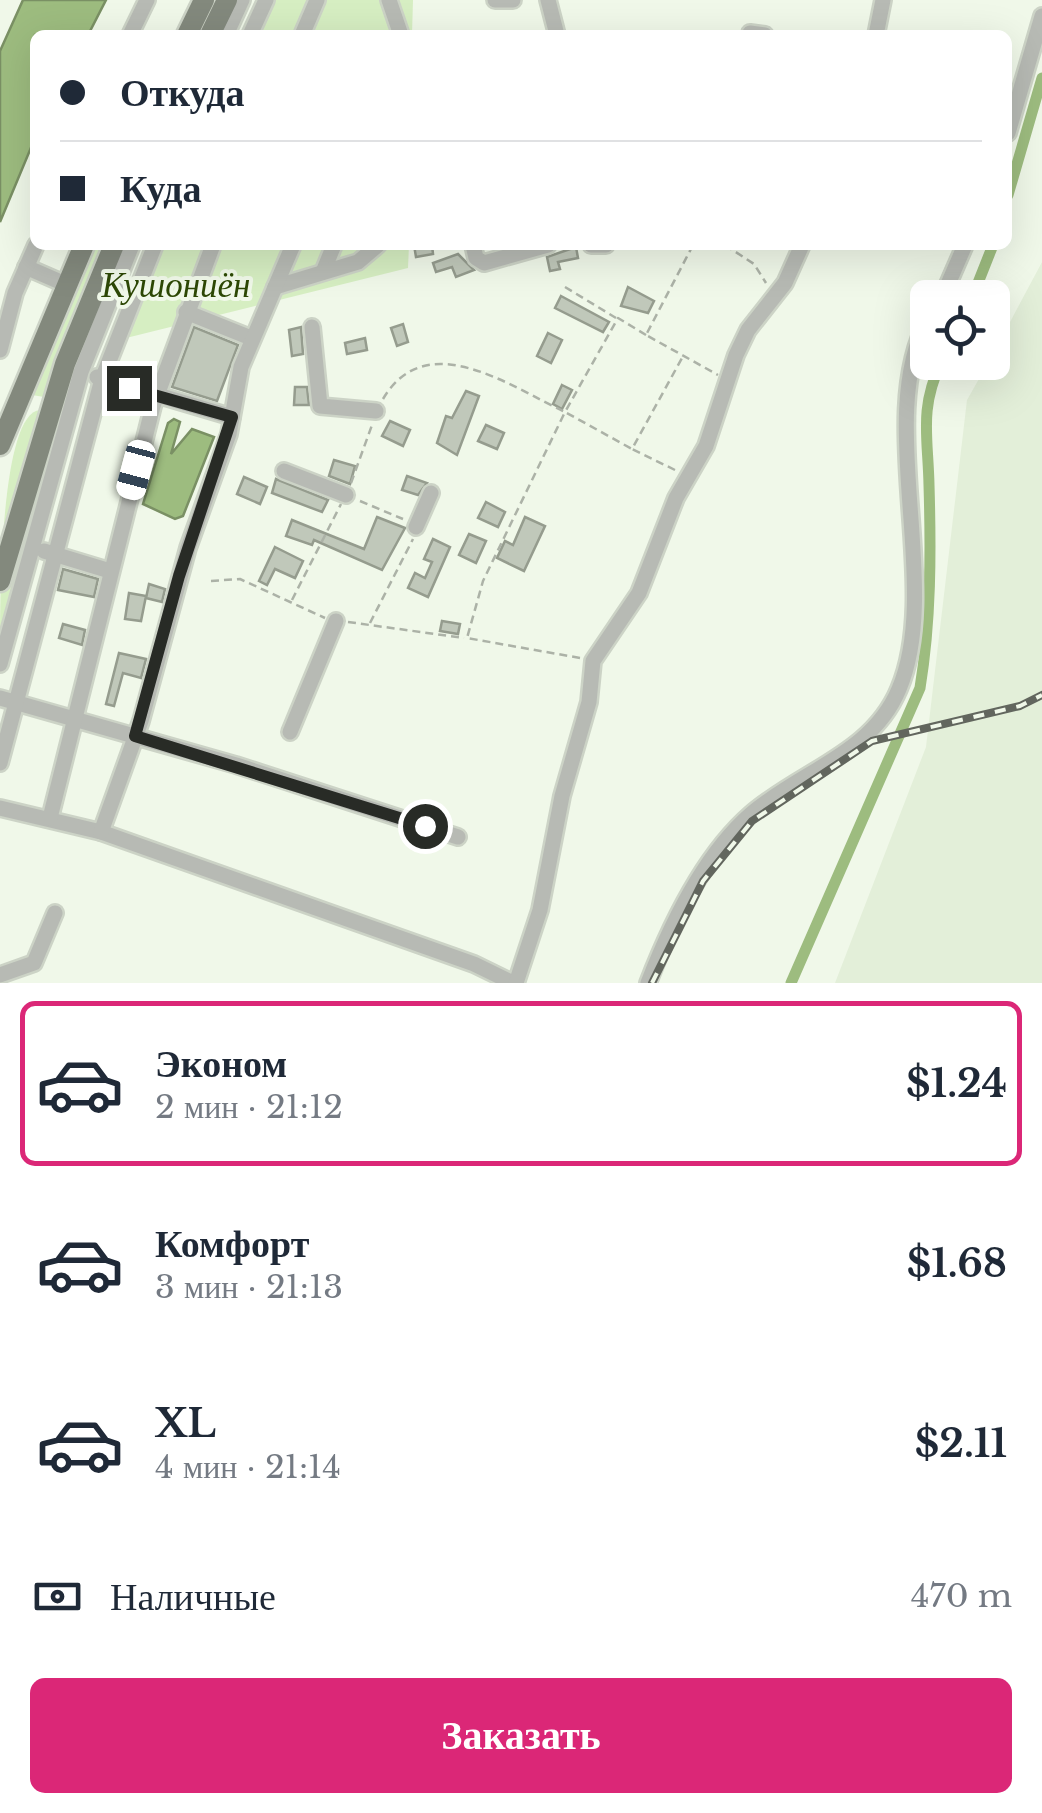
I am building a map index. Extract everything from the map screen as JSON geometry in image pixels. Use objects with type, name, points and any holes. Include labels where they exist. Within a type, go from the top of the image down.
[{"type":"main road","points":[[189,30],[204,0]]},
{"type":"main road","points":[[212,30],[227,0]]},
{"type":"main road","points":[[0,445],[81,250]]},
{"type":"main road","points":[[0,581],[65,364],[112,250]]},
{"type":"street","points":[[132,30],[147,0]]},
{"type":"street","points":[[228,30],[242,0]]},
{"type":"street","points":[[252,30],[266,0]]},
{"type":"street","points":[[304,30],[316,0]]},
{"type":"street","points":[[390,0],[399,30]]},
{"type":"street","points":[[496,0],[512,0]]},
{"type":"street","points":[[548,0],[556,30]]},
{"type":"street","points":[[877,30],[883,0]]},
{"type":"street","points":[[1012,119],[1042,16]]},
{"type":"street","points":[[0,321],[34,250]]},
{"type":"street","points":[[0,664],[82,372],[130,250]]},
{"type":"street","points":[[0,763],[102,379],[153,250]]},
{"type":"street","points":[[50,818],[72,718],[156,396],[212,250]]},
{"type":"street","points":[[101,832],[135,736],[179,576],[232,417],[251,338],[291,250]]},
{"type":"street","points":[[323,272],[332,250]]},
{"type":"street","points":[[275,287],[358,262],[372,250]]},
{"type":"street","points":[[474,250],[484,264],[531,250]]},
{"type":"street","points":[[0,808],[101,832],[474,964],[515,983],[540,910],[566,778],[589,702],[593,661],[639,594],[676,498],[706,446],[726,379],[748,330],[774,297],[799,250]]},
{"type":"street","points":[[950,280],[963,250]]},
{"type":"street","points":[[26,267],[64,284]]},
{"type":"street","points":[[0,350],[15,292]]},
{"type":"street","points":[[186,312],[251,338]]},
{"type":"street","points":[[312,326],[320,406],[376,412]]},
{"type":"street","points":[[82,372],[232,417]]},
{"type":"street","points":[[648,983],[702,878],[748,816],[816,767],[870,737],[897,695],[908,660],[912,604],[911,380]]},
{"type":"street","points":[[284,471],[346,495]]},
{"type":"street","points":[[416,528],[431,493]]},
{"type":"street","points":[[31,547],[110,571]]},
{"type":"street","points":[[290,732],[336,621]]},
{"type":"street","points":[[0,698],[458,836]]},
{"type":"street","points":[[0,975],[34,962],[55,913]]},
{"type":"path","points":[[646,335],[690,250]]},
{"type":"path","points":[[733,250],[754,264],[774,297]]},
{"type":"path","points":[[566,287],[726,379]]},
{"type":"path","points":[[593,661],[467,638],[491,563],[618,318]]},
{"type":"path","points":[[632,448],[682,356]]},
{"type":"path","points":[[292,601],[346,495],[376,412],[392,383],[412,368],[446,362],[479,370],[689,477]]},
{"type":"path","points":[[346,495],[416,528],[370,623]]},
{"type":"shaded area","points":[[23,0],[106,0],[91,30],[30,30],[30,150],[0,222],[0,51]]},
{"type":"shaded area","points":[[1042,262],[1042,983],[835,983],[926,747],[967,400],[978,380],[1010,380],[1010,322]]},
{"type":"shaded area","points":[[174,419],[180,422],[171,454],[192,429],[214,437],[183,516],[175,519],[143,504],[168,423]]},
{"type":"green space","points":[[256,0],[413,0],[412,30],[243,30]]},
{"type":"green space","points":[[87,250],[109,250],[64,407],[50,398],[26,394]]},
{"type":"green space","name":"Кушониён","points":[[149,250],[409,250],[408,268],[110,342]]},
{"type":"green space","points":[[40,410],[56,420],[60,429],[0,646],[2,552],[10,474],[27,419]]},
{"type":"building","points":[[415,250],[433,250],[433,254],[416,257]]},
{"type":"building","points":[[577,250],[578,258],[558,262],[560,269],[550,271],[547,257]]},
{"type":"building","points":[[458,254],[474,270],[456,277],[452,267],[436,272],[433,263]]},
{"type":"building","points":[[628,287],[654,301],[648,313],[621,306]]},
{"type":"building","points":[[561,296],[609,322],[603,332],[555,308]]},
{"type":"building","points":[[403,324],[408,342],[397,346],[391,328]]},
{"type":"building","points":[[194,327],[238,345],[217,401],[172,387]]},
{"type":"building","points":[[301,327],[303,354],[292,356],[289,330]]},
{"type":"building","points":[[548,333],[562,340],[551,363],[537,356]]},
{"type":"building","points":[[365,338],[367,350],[347,354],[345,343]]},
{"type":"building","points":[[562,385],[572,390],[562,409],[553,404]]},
{"type":"building","points":[[295,387],[307,387],[309,405],[294,405]]},
{"type":"building","points":[[466,391],[479,396],[457,455],[437,443],[446,416],[452,418]]},
{"type":"building","points":[[390,421],[410,430],[403,446],[382,436]]},
{"type":"building","points":[[486,425],[504,433],[497,449],[478,441]]},
{"type":"building","points":[[334,460],[355,466],[350,484],[329,476]]},
{"type":"building","points":[[407,476],[427,483],[418,495],[402,490]]},
{"type":"building","points":[[244,477],[267,487],[260,504],[237,494]]},
{"type":"building","points":[[276,479],[328,500],[322,512],[272,493]]},
{"type":"building","points":[[486,502],[505,512],[498,527],[478,518]]},
{"type":"building","points":[[377,517],[405,528],[382,570],[314,540],[312,545],[286,536],[292,520],[364,549]]},
{"type":"building","points":[[525,517],[545,526],[524,571],[497,558],[505,541],[513,545]]},
{"type":"building","points":[[469,534],[486,541],[476,563],[459,555]]},
{"type":"building","points":[[433,539],[450,547],[428,597],[408,588],[415,573],[425,578],[432,562],[424,559]]},
{"type":"building","points":[[275,547],[303,561],[295,578],[275,569],[267,585],[259,581]]},
{"type":"building","points":[[63,569],[98,579],[94,597],[58,590]]},
{"type":"building","points":[[149,584],[165,589],[162,602],[146,598]]},
{"type":"building","points":[[129,593],[146,596],[141,621],[125,619]]},
{"type":"building","points":[[442,621],[460,624],[458,634],[440,631]]},
{"type":"building","points":[[63,624],[85,630],[82,645],[59,638]]},
{"type":"building","points":[[119,653],[146,659],[141,678],[123,673],[114,706],[106,704]]},
{"type":"waterway","points":[[1012,181],[1042,78]]},
{"type":"waterway","points":[[979,280],[991,250]]},
{"type":"waterway","points":[[791,983],[920,688],[929,586],[927,409],[934,380]]},
{"type":"railway","points":[[652,983],[703,881],[752,821],[872,741],[1020,706],[1042,695]]},
{"type":"route","points":[[129,388],[232,417],[230,434],[179,576],[135,736],[425,826]]}]
